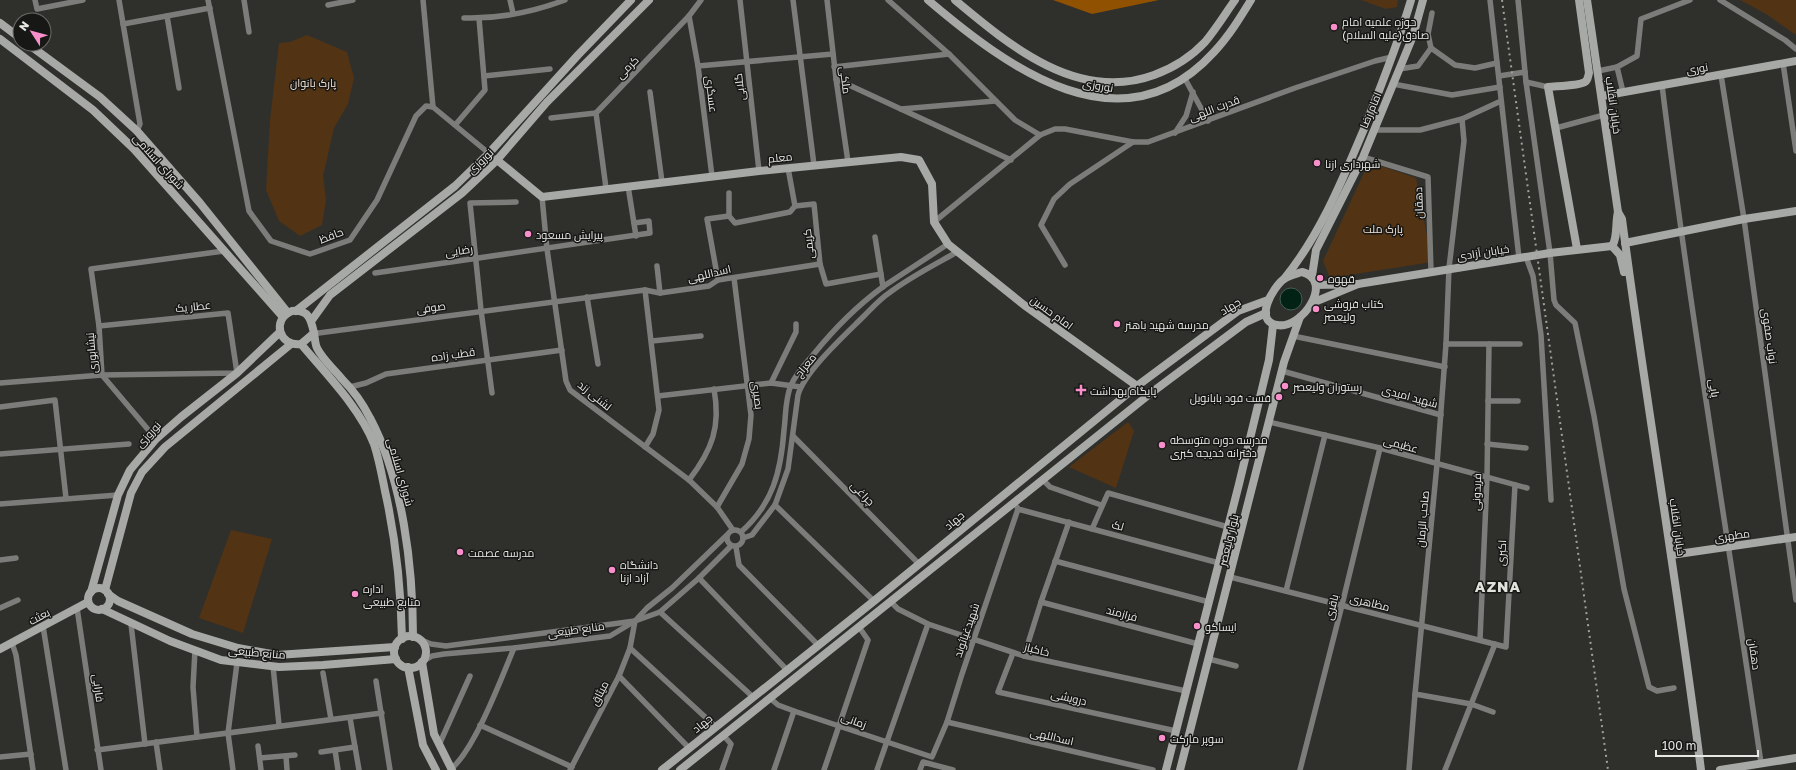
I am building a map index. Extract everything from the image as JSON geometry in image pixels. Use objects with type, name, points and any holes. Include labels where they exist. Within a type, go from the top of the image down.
[{"type":"main road","name":"نوروزی","points":[[289,313],[455,186],[490,152],[578,55],[631,0]]},
{"type":"main road","name":"نوروزی","points":[[312,320],[330,295],[462,193],[497,160],[547,102],[648,0]]},
{"type":"main road","name":"نوروزی","points":[[928,0],[972,35],[1006,58],[1054,85],[1075,93],[1097,98],[1116,99],[1132,98],[1150,94],[1168,87],[1184,77],[1214,52],[1230,33],[1251,0]]},
{"type":"main road","name":"نوروزی","points":[[955,0],[1008,42],[1034,59],[1080,79],[1113,83],[1145,78],[1176,65],[1204,42],[1235,0]]},
{"type":"main road","name":"امام رضا","points":[[1326,223],[1392,57],[1411,0]]},
{"type":"main road","name":"امام رضا","points":[[1326,223],[1363,157],[1420,16],[1423,0]]},
{"type":"main road","name":"خیابان انقلاب","points":[[1548,87],[1585,82],[1588,78],[1589,73],[1579,0]]},
{"type":"main road","name":"خیابان انقلاب","points":[[1587,0],[1618,212],[1622,219],[1630,287],[1671,555],[1701,770]]},
{"type":"main road","points":[[0,23],[12,32]]},
{"type":"main road","name":"شورای اسلامی","points":[[0,39],[93,110],[134,149],[224,251],[289,313]]},
{"type":"main road","name":"شورای اسلامی","points":[[39,52],[100,97],[137,131],[200,203],[289,313]]},
{"type":"main road","name":"نوری","points":[[1602,96],[1796,61]]},
{"type":"main road","points":[[1548,87],[1577,249]]},
{"type":"main road","name":"معلم","points":[[542,197],[712,176],[901,157],[919,160],[932,184],[934,222],[948,244],[957,252]]},
{"type":"main road","points":[[497,160],[542,197]]},
{"type":"main road","points":[[1625,243],[1744,219],[1796,211]]},
{"type":"main road","name":"خیابان انقلاب","points":[[1618,212],[1615,223],[1616,238],[1612,246],[1620,255],[1624,272],[1630,287]]},
{"type":"main road","points":[[1312,303],[1316,285],[1312,276],[1316,250],[1326,223]]},
{"type":"main road","points":[[1326,223],[1284,279],[1276,286],[1268,300],[1266,313],[1268,320],[1273,325],[1280,326],[1289,324],[1300,317],[1312,303],[1358,284]]},
{"type":"main road","name":"خیابان آزادی","points":[[1358,284],[1449,268],[1577,249],[1612,246]]},
{"type":"main road","name":"امام حسین","points":[[957,252],[1024,305],[1137,386]]},
{"type":"main road","points":[[1284,279],[1302,272],[1312,276]]},
{"type":"main road","points":[[1316,285],[1358,284]]},
{"type":"main road","name":"جهاد","points":[[662,770],[818,644],[874,601],[1137,386],[1238,311],[1268,300]]},
{"type":"main road","points":[[1238,311],[1246,322]]},
{"type":"main road","points":[[289,313],[305,313],[312,320],[312,334],[301,344],[291,344],[282,337],[280,332],[280,322],[289,313]]},
{"type":"main road","name":"جهاد","points":[[680,770],[771,699],[979,531],[1016,506],[1043,480],[1151,393],[1246,322],[1266,313]]},
{"type":"main road","name":"بلوار ولیعصر","points":[[1180,770],[1284,362],[1300,317]]},
{"type":"main road","name":"بلوار ولیعصر","points":[[1166,770],[1269,360],[1273,325]]},
{"type":"main road","name":"نوروزی","points":[[91,592],[118,495],[130,470],[156,439],[181,416],[237,373],[280,332]]},
{"type":"main road","name":"شورای اسلامی","points":[[312,334],[320,353],[350,387],[370,416],[387,457],[399,502],[408,556],[416,638]]},
{"type":"main road","name":"نوروزی","points":[[107,592],[131,493],[142,472],[165,447],[291,344]]},
{"type":"main road","name":"شورای اسلامی","points":[[301,344],[358,415],[373,444],[388,504],[397,553],[401,595],[402,638]]},
{"type":"main road","points":[[1269,360],[1284,362]]},
{"type":"main road","points":[[1067,443],[1074,455]]},
{"type":"main road","points":[[971,521],[979,531]]},
{"type":"main road","name":"مطهری","points":[[1671,555],[1792,538]]},
{"type":"main road","points":[[95,589],[107,592],[108,604],[102,609],[94,608],[88,602],[91,592],[95,589]]},
{"type":"main road","name":"منابع طبیعی","points":[[107,592],[134,609],[192,634],[238,648],[277,655],[396,647]]},
{"type":"main road","name":"بعثت","points":[[0,649],[88,602]]},
{"type":"main road","name":"منابع طبیعی","points":[[102,609],[130,624],[170,641],[220,660],[237,663],[273,666],[323,665],[396,659]]},
{"type":"main road","points":[[402,638],[416,638],[425,647],[426,652],[422,662],[418,666],[408,667],[399,663],[396,659],[396,647],[402,638]]},
{"type":"main road","points":[[1195,656],[1209,659]]},
{"type":"main road","points":[[422,662],[431,722],[439,745],[451,769]]},
{"type":"main road","points":[[408,667],[423,745],[436,770]]},
{"type":"main road","points":[[1720,770],[1796,758]]},
{"type":"street","points":[[35,0],[37,9],[83,0]]},
{"type":"street","points":[[119,0],[140,124],[137,131]]},
{"type":"street","name":"حافظ","points":[[208,0],[249,210],[271,241],[310,254],[350,240],[377,200],[416,116],[426,106],[433,107]]},
{"type":"street","points":[[244,0],[249,32]]},
{"type":"street","points":[[328,5],[353,0]]},
{"type":"street","points":[[422,0],[433,107],[490,152],[497,160]]},
{"type":"street","points":[[510,0],[513,13]]},
{"type":"street","points":[[464,18],[479,18],[513,13],[546,7],[564,0]]},
{"type":"street","name":"کرمی","points":[[596,113],[689,16],[701,0]]},
{"type":"street","name":"گلابی","points":[[740,0],[759,171]]},
{"type":"street","points":[[793,0],[814,165]]},
{"type":"street","name":"ملکی","points":[[827,0],[834,67],[848,162]]},
{"type":"street","points":[[888,0],[949,54],[1015,120],[1040,135],[934,222]]},
{"type":"street","points":[[1490,0],[1523,257],[1533,276],[1541,335],[1552,500]]},
{"type":"street","points":[[1518,0],[1526,82],[1550,253],[1554,300],[1556,305],[1575,323],[1594,416],[1624,589],[1649,687],[1657,691],[1674,688]]},
{"type":"street","points":[[1598,71],[1617,67],[1637,56],[1641,19],[1690,0]]},
{"type":"street","points":[[1720,0],[1730,3],[1796,49]]},
{"type":"street","points":[[123,24],[210,8]]},
{"type":"street","points":[[1432,13],[1428,34],[1431,48],[1455,65],[1475,68],[1497,63]]},
{"type":"street","points":[[167,16],[179,88]]},
{"type":"street","name":"عسگری","points":[[689,16],[698,66],[712,176]]},
{"type":"street","points":[[456,124],[485,90],[479,18]]},
{"type":"street","points":[[1399,69],[1418,66],[1431,48]]},
{"type":"street","points":[[698,66],[833,54]]},
{"type":"street","points":[[834,67],[949,54]]},
{"type":"street","name":"قدرت اللهی","points":[[1040,135],[1055,129],[1065,129],[1133,142],[1148,142],[1295,88],[1375,61],[1392,57]]},
{"type":"street","points":[[1783,63],[1796,152]]},
{"type":"street","points":[[1617,67],[1623,92]]},
{"type":"street","points":[[484,76],[550,69]]},
{"type":"street","points":[[1499,76],[1525,72]]},
{"type":"street","name":"نواب صفوی","points":[[1721,74],[1792,538],[1796,600]]},
{"type":"street","points":[[1184,77],[1208,121]]},
{"type":"street","points":[[836,79],[1010,160]]},
{"type":"street","points":[[1526,82],[1548,87]]},
{"type":"street","points":[[1393,84],[1452,95],[1500,87]]},
{"type":"street","name":"پاپی","points":[[1662,85],[1680,233],[1730,547]]},
{"type":"street","points":[[650,92],[662,182]]},
{"type":"street","points":[[1175,133],[1186,116],[1193,92]]},
{"type":"street","points":[[901,109],[995,101]]},
{"type":"street","points":[[1374,130],[1420,130],[1462,119],[1502,101]]},
{"type":"street","points":[[551,118],[596,113],[606,188]]},
{"type":"street","points":[[1556,128],[1604,115]]},
{"type":"street","name":"صاحب الزمان","points":[[1409,770],[1414,694],[1422,626],[1445,367],[1449,268],[1464,141],[1462,119]]},
{"type":"street","points":[[1065,265],[1041,225],[1054,199],[1070,184],[1133,142]]},
{"type":"street","name":"دهقان","points":[[1363,157],[1428,177],[1431,271]]},
{"type":"street","points":[[729,193],[729,216],[736,223],[790,212],[795,206],[788,168]]},
{"type":"street","points":[[628,186],[636,236],[650,233],[648,221],[634,223]]},
{"type":"street","name":"لشنی زند","points":[[542,197],[554,300],[566,380],[570,390],[689,480],[717,507],[733,530]]},
{"type":"street","points":[[492,393],[481,310],[470,203],[516,202]]},
{"type":"street","name":"کریمی","points":[[795,206],[814,204],[820,264],[826,284],[881,274]]},
{"type":"street","points":[[718,280],[707,219],[729,216]]},
{"type":"street","name":"رضایی","points":[[375,273],[636,236]]},
{"type":"street","points":[[875,237],[883,287]]},
{"type":"street","name":"معراج","points":[[742,535],[765,506],[774,484],[782,453],[787,402],[792,385],[821,345],[851,315],[883,287],[948,244]]},
{"type":"street","name":"نیشابوری","points":[[156,439],[102,375],[99,326],[91,269],[224,251]]},
{"type":"street","name":"معراج","points":[[742,535],[752,535],[775,505],[788,469],[801,387],[806,378],[844,336],[887,294],[908,280],[957,252]]},
{"type":"street","name":"اسداللهی","points":[[554,300],[645,290],[660,292],[709,286],[718,280],[820,264]]},
{"type":"street","points":[[657,266],[660,292]]},
{"type":"street","name":"بصیری","points":[[717,507],[742,464],[749,439],[751,416],[734,278]]},
{"type":"street","points":[[645,290],[659,410],[658,420],[653,434],[645,447]]},
{"type":"street","points":[[587,297],[598,364]]},
{"type":"street","name":"صوفی","points":[[312,334],[554,300]]},
{"type":"street","name":"عطار یک","points":[[99,326],[228,313],[237,373]]},
{"type":"street","points":[[771,383],[796,332],[796,324]]},
{"type":"street","points":[[652,340],[701,336]]},
{"type":"street","points":[[1293,336],[1445,367]]},
{"type":"street","points":[[1446,344],[1520,344]]},
{"type":"street","name":"فریدونی","points":[[1480,640],[1487,478],[1489,344]]},
{"type":"street","name":"قطب زاده","points":[[350,387],[366,383],[386,374],[562,350]]},
{"type":"street","name":"شهید امیدی","points":[[1282,371],[1441,415]]},
{"type":"street","points":[[0,383],[102,375],[237,373]]},
{"type":"street","points":[[658,396],[771,383],[801,387]]},
{"type":"street","points":[[689,480],[700,466],[715,432],[718,409],[714,389]]},
{"type":"street","points":[[0,407],[55,400],[66,498]]},
{"type":"street","points":[[1488,401],[1518,401]]},
{"type":"street","name":"عظیمی","points":[[1269,422],[1380,448],[1527,488]]},
{"type":"street","points":[[1286,591],[1325,435]]},
{"type":"street","name":"چراغی","points":[[793,436],[919,564]]},
{"type":"street","points":[[0,454],[129,444]]},
{"type":"street","points":[[1487,444],[1526,448]]},
{"type":"street","name":"باقری","points":[[1300,770],[1380,448]]},
{"type":"street","points":[[1043,480],[1050,488],[1101,505]]},
{"type":"street","name":"اکبری","points":[[1506,647],[1515,485]]},
{"type":"street","points":[[1092,529],[1101,505],[1108,493],[1228,527]]},
{"type":"street","points":[[0,504],[118,495]]},
{"type":"street","points":[[775,505],[874,601]]},
{"type":"street","name":"لک","points":[[1016,506],[1092,529],[1219,563]]},
{"type":"street","name":"شهید‌غیاثوند","points":[[932,757],[947,722],[1016,506]]},
{"type":"street","points":[[1024,656],[1069,522]]},
{"type":"street","points":[[734,546],[742,543],[742,535],[733,530],[727,535],[726,539],[734,546],[739,565],[818,644]]},
{"type":"street","name":"منابع طبیعی","points":[[416,638],[431,644],[446,646],[635,621],[647,608],[672,588],[727,535]]},
{"type":"street","name":"منابع طبیعی","points":[[422,662],[432,656],[444,654],[514,648],[610,636],[635,621],[660,612],[734,546]]},
{"type":"street","name":"دهقان","points":[[1730,547],[1761,763]]},
{"type":"street","points":[[0,560],[16,558]]},
{"type":"street","points":[[1055,561],[1209,602]]},
{"type":"street","name":"مظاهری","points":[[1230,577],[1506,647]]},
{"type":"street","points":[[699,578],[787,670]]},
{"type":"street","points":[[0,608],[18,600]]},
{"type":"street","name":"خاکباز","points":[[891,602],[898,608],[928,624],[1013,653],[1186,691]]},
{"type":"street","name":"فرازمند","points":[[1041,602],[1198,644]]},
{"type":"street","name":"فارابی","points":[[77,608],[100,770]]},
{"type":"street","points":[[660,612],[753,696]]},
{"type":"street","name":"میثاق","points":[[571,769],[619,676],[630,648],[635,621]]},
{"type":"street","points":[[130,624],[145,744]]},
{"type":"street","points":[[877,770],[928,624]]},
{"type":"street","points":[[43,626],[66,770]]},
{"type":"street","points":[[824,770],[868,640],[859,627]]},
{"type":"street","points":[[12,643],[16,655],[33,770]]},
{"type":"street","points":[[1444,770],[1495,644]]},
{"type":"street","points":[[451,769],[460,762],[480,725],[514,648]]},
{"type":"street","points":[[630,648],[716,727]]},
{"type":"street","points":[[195,650],[193,687],[197,737]]},
{"type":"street","name":"درویشی","points":[[1013,653],[998,692],[1176,731]]},
{"type":"street","points":[[1209,659],[1236,666]]},
{"type":"street","points":[[233,770],[228,733],[237,663]]},
{"type":"street","points":[[273,666],[279,725]]},
{"type":"street","points":[[323,673],[331,719]]},
{"type":"street","points":[[439,745],[470,676]]},
{"type":"street","points":[[619,676],[689,748]]},
{"type":"street","points":[[376,681],[390,770]]},
{"type":"street","points":[[1414,694],[1471,704],[1493,712]]},
{"type":"street","name":"زمانی","points":[[771,699],[778,705],[794,711],[838,725],[886,743],[932,757]]},
{"type":"street","points":[[774,770],[794,711]]},
{"type":"street","points":[[97,750],[279,725],[350,718],[382,713]]},
{"type":"street","points":[[350,718],[359,770]]},
{"type":"street","name":"اسداللهی","points":[[947,722],[1153,770]]},
{"type":"street","points":[[480,725],[571,769]]},
{"type":"street","points":[[722,770],[731,744],[724,736]]},
{"type":"street","points":[[156,742],[160,770]]},
{"type":"street","points":[[258,746],[261,770]]},
{"type":"street","points":[[321,752],[355,747]]},
{"type":"street","points":[[335,750],[338,770]]},
{"type":"street","points":[[0,757],[31,754]]},
{"type":"street","points":[[260,758],[295,755]]},
{"type":"street","points":[[286,756],[288,770]]},
{"type":"street","points":[[920,770],[923,762],[953,770]]},
{"type":"green space","points":[[1361,0],[1398,0],[1397,7],[1386,9]]},
{"type":"green space","points":[[1740,0],[1796,0],[1796,35],[1766,14]]},
{"type":"green space","name":"پارک بانوان","points":[[307,35],[347,52],[354,78],[348,104],[334,128],[323,176],[326,200],[322,225],[300,236],[279,221],[266,190],[270,120],[279,43],[290,42]]},
{"type":"green space","name":"پارک ملت","points":[[1369,162],[1416,178],[1432,262],[1330,278],[1323,261]]},
{"type":"green space","points":[[1128,422],[1134,431],[1116,488],[1069,467]]},
{"type":"green space","points":[[231,530],[272,539],[243,633],[199,618]]},
{"type":"shaded area","points":[[1053,0],[1159,0],[1092,14]]},
{"type":"shaded area","points":[[1291,288],[1299,291],[1302,299],[1299,307],[1291,310],[1283,307],[1280,299],[1283,291]]},
{"type":"railway","points":[[1502,0],[1608,770]]},
{"type":"place","name":"حوزه علمیه امام صادق(علیه السلام)","points":[[1334,27]]},
{"type":"place","name":"شهرداری ازنا","points":[[1317,163]]},
{"type":"place","name":"پیرایش مسعود","points":[[528,234]]},
{"type":"place","name":"قهوه","points":[[1320,278]]},
{"type":"place","name":"کتاب فروشی ولیعصر","points":[[1316,309]]},
{"type":"place","name":"مدرسه شهید باهنر","points":[[1117,324]]},
{"type":"place","name":"رستوران ولیعصر","points":[[1285,386]]},
{"type":"place","name":"پایگاه بهداشت","points":[[1081,390]]},
{"type":"place","name":"فست فود بابانویل","points":[[1279,397]]},
{"type":"place","name":"مدرسه دوره متوسطه دخترانه خدیجه کبری","points":[[1162,445]]},
{"type":"place","name":"مدرسه عصمت","points":[[460,552]]},
{"type":"place","name":"دانشگاه آزاد ازنا","points":[[612,570]]},
{"type":"place","name":"اداره منابع طبیعی","points":[[355,594]]},
{"type":"place","name":"ایساکو","points":[[1197,626]]},
{"type":"place","name":"سوپر مارکت","points":[[1162,738]]},
{"type":"district","name":"AZNA","points":[[1498,586]]}]
